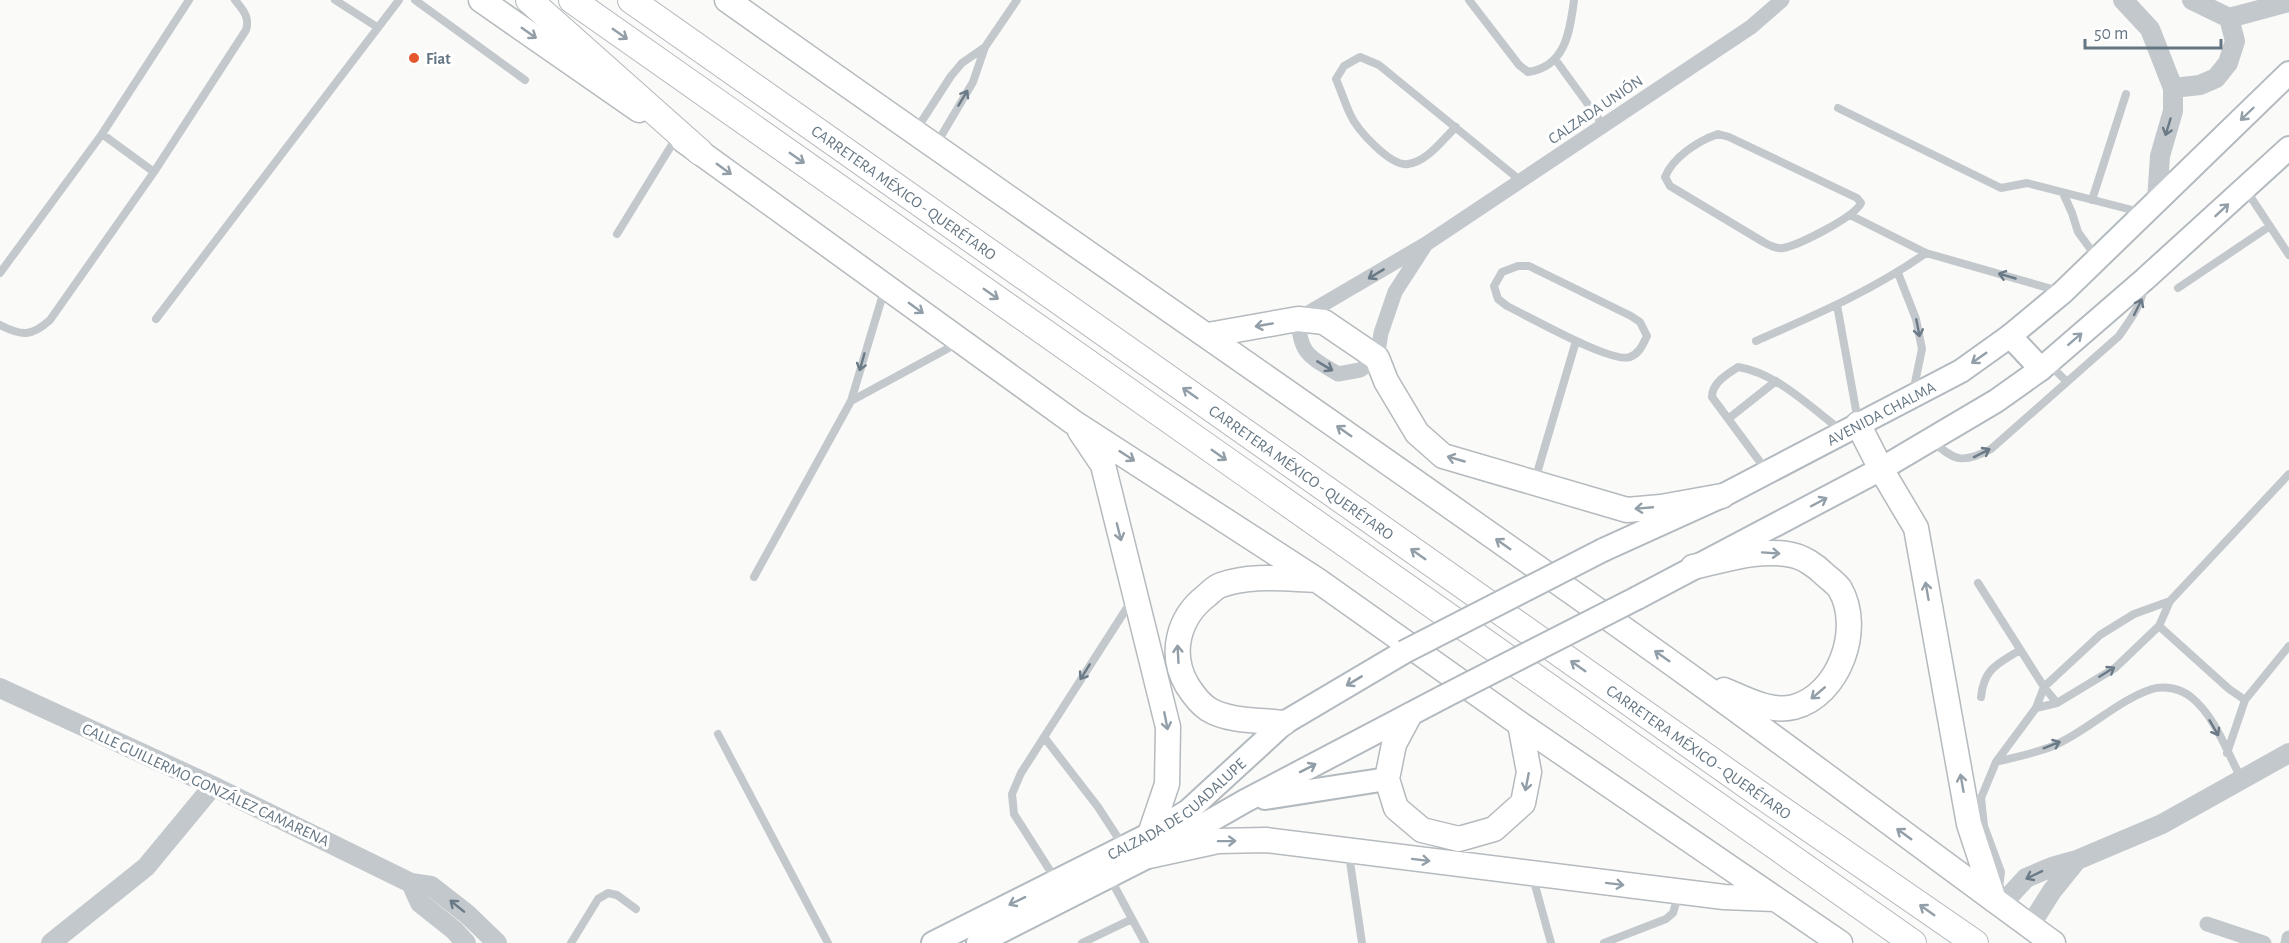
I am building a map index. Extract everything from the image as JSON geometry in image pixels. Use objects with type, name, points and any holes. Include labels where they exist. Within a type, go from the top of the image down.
[{"type":"highway","points":[[529,0],[700,152]]},
{"type":"highway","name":"CARRETERA MÉXICO - QUERÉTARO","points":[[572,0],[1913,943]]},
{"type":"highway","name":"CARRETERA MÉXICO - QUERÉTARO","points":[[631,0],[1975,943]]},
{"type":"main road","points":[[482,0],[700,152],[1073,422],[1317,580],[1520,724],[1840,943]]},
{"type":"main road","points":[[727,0],[934,147],[1208,335],[1692,678],[2053,943]]},
{"type":"main road","name":"AVENIDA CHALMA","points":[[1404,652],[1603,550],[1722,496],[1961,371],[2010,336],[2063,292],[2289,73]]},
{"type":"main road","points":[[1694,567],[1881,469],[1996,401],[2044,366],[2285,156]]},
{"type":"main road","points":[[1208,335],[1298,319],[1324,322],[1377,358],[1386,381],[1417,432],[1443,456],[1627,510],[1661,507],[1722,496]]},
{"type":"main road","points":[[2010,336],[2044,366]]},
{"type":"main road","points":[[1073,422],[1103,465],[1168,727],[1167,784],[1150,845],[1266,840],[1724,897],[1774,899]]},
{"type":"main road","points":[[1850,428],[1881,469],[1916,528],[1969,824],[1997,902]]},
{"type":"main road","points":[[1692,678],[1765,707],[1794,707],[1818,696],[1835,675],[1847,644],[1848,624],[1848,615],[1840,589],[1817,567],[1794,555],[1762,552],[1694,567]]},
{"type":"main road","name":"CALZADA DE GUADALUPE","points":[[933,943],[1124,847],[1150,845],[1245,801],[1694,567]]},
{"type":"main road","points":[[1284,723],[1226,716],[1207,708],[1192,693],[1180,673],[1177,652],[1179,636],[1185,620],[1198,602],[1219,586],[1250,578],[1317,580]]},
{"type":"main road","name":"CALZADA DE GUADALUPE","points":[[978,943],[1109,876],[1150,845],[1284,723],[1404,652]]},
{"type":"main road","points":[[1409,716],[1394,744],[1387,779],[1396,808],[1422,830],[1459,839],[1494,829],[1523,803],[1529,772],[1520,724]]},
{"type":"main road","points":[[1245,801],[1387,779]]},
{"type":"street","name":"CALZADA UNIÓN","points":[[1298,319],[1426,244],[1751,27],[1782,0]]},
{"type":"street","points":[[2123,0],[2150,29],[2173,88],[2173,111],[2160,156],[2151,206]]},
{"type":"street","points":[[2192,0],[2229,18],[2289,2]]},
{"type":"street","points":[[2173,88],[2200,85],[2216,78],[2228,63],[2235,41],[2229,18]]},
{"type":"street","name":"CALZADA UNIÓN","points":[[1377,358],[1381,333],[1395,292],[1426,244]]},
{"type":"street","points":[[1298,319],[1299,334],[1306,355],[1338,374],[1360,370],[1377,358]]},
{"type":"street","name":"CALLE GUILLERMO GONZÁLEZ CAMARENA","points":[[0,688],[213,786],[411,883],[431,886],[467,914],[497,943]]},
{"type":"street","points":[[1997,902],[2026,878],[2077,860],[2162,824],[2289,753]]},
{"type":"street","points":[[51,943],[146,867],[213,786]]},
{"type":"street","points":[[2030,926],[2052,891],[2077,860]]},
{"type":"street","points":[[411,883],[420,903],[454,930],[466,943]]},
{"type":"street","points":[[2207,924],[2264,943]]},
{"type":"street","points":[[2288,943],[2289,938]]},
{"type":"lane","points":[[0,273],[102,135],[189,0]]},
{"type":"lane","points":[[0,325],[16,333],[27,333],[38,330],[50,320],[154,172],[246,30],[247,15],[235,0]]},
{"type":"lane","points":[[335,0],[377,27]]},
{"type":"lane","points":[[156,320],[399,0]]},
{"type":"lane","points":[[415,0],[525,80]]},
{"type":"lane","points":[[934,147],[973,82],[985,47],[1017,0]]},
{"type":"lane","points":[[1469,0],[1519,64],[1528,72],[1536,71],[1555,59],[1568,39],[1574,0]]},
{"type":"lane","points":[[914,133],[956,70],[985,47]]},
{"type":"lane","points":[[1455,127],[1421,160],[1407,165],[1393,161],[1362,133],[1350,116],[1336,79],[1344,66],[1360,57],[1378,65],[1521,180]]},
{"type":"lane","points":[[1555,59],[1603,125]]},
{"type":"lane","points":[[2092,200],[2126,94]]},
{"type":"lane","points":[[1838,108],[2001,188],[2028,183],[2092,200],[2151,206]]},
{"type":"lane","points":[[1718,134],[1729,137],[1857,198],[1861,203],[1860,207],[1850,215],[1793,246],[1780,249],[1765,243],[1670,186],[1665,177],[1670,166],[1705,138],[1718,134]]},
{"type":"lane","points":[[102,135],[154,172]]},
{"type":"lane","points":[[617,234],[677,136]]},
{"type":"lane","points":[[2245,189],[2289,255]]},
{"type":"lane","points":[[2063,194],[2073,213],[2078,232],[2098,259]]},
{"type":"lane","points":[[1850,215],[1926,253],[2063,292]]},
{"type":"lane","points":[[2178,288],[2270,226]]},
{"type":"lane","points":[[1756,340],[1837,305],[1898,273],[1926,253]]},
{"type":"lane","points":[[1518,266],[1529,266],[1631,316],[1640,322],[1647,336],[1640,349],[1630,357],[1620,358],[1576,341],[1507,306],[1498,298],[1494,286],[1502,272],[1518,266]]},
{"type":"lane","points":[[1898,273],[1916,319],[1922,349],[1911,398]]},
{"type":"lane","points":[[1931,440],[1949,455],[1960,459],[1974,458],[1991,449],[2119,336],[2135,314],[2142,297],[2145,279]]},
{"type":"lane","points":[[753,577],[851,401],[886,286]]},
{"type":"lane","points":[[1837,305],[1850,428]]},
{"type":"lane","points":[[851,401],[962,341]]},
{"type":"lane","points":[[1534,483],[1576,341]]},
{"type":"lane","points":[[2044,366],[2067,382]]},
{"type":"lane","points":[[1768,472],[1712,397],[1712,390],[1738,367],[1746,368],[1776,381],[1850,428]]},
{"type":"lane","points":[[1728,419],[1776,381]]},
{"type":"lane","points":[[2036,708],[2057,703],[2115,668],[2160,626],[2170,601],[2289,474]]},
{"type":"lane","points":[[1978,583],[2044,687],[2057,703]]},
{"type":"lane","points":[[1057,881],[1014,814],[1012,794],[1021,773],[1135,596]]},
{"type":"lane","points":[[1997,902],[2001,872],[1984,826],[1981,798],[1996,762],[2036,708],[2044,687],[2100,635],[2134,615],[2170,601]]},
{"type":"lane","points":[[2160,626],[2229,689],[2245,700]]},
{"type":"lane","points":[[2228,753],[2245,700],[2289,646]]},
{"type":"lane","points":[[1981,697],[1982,682],[1990,669],[2020,650]]},
{"type":"lane","points":[[1996,762],[2053,746],[2154,688],[2176,689],[2192,698],[2212,722],[2241,780]]},
{"type":"lane","points":[[718,734],[828,943]]},
{"type":"lane","points":[[1044,737],[1098,807],[1124,847]]},
{"type":"lane","points":[[1349,850],[1362,943]]},
{"type":"lane","points":[[1532,873],[1551,943]]},
{"type":"lane","points":[[1109,876],[1145,943]]},
{"type":"lane","points":[[1604,943],[1666,919],[1673,913],[1676,903],[1670,890]]},
{"type":"lane","points":[[571,943],[598,899],[608,893],[617,895],[636,909]]},
{"type":"lane","points":[[1082,943],[1132,919]]},
{"type":"place","name":"Fiat","points":[[414,58]]}]
